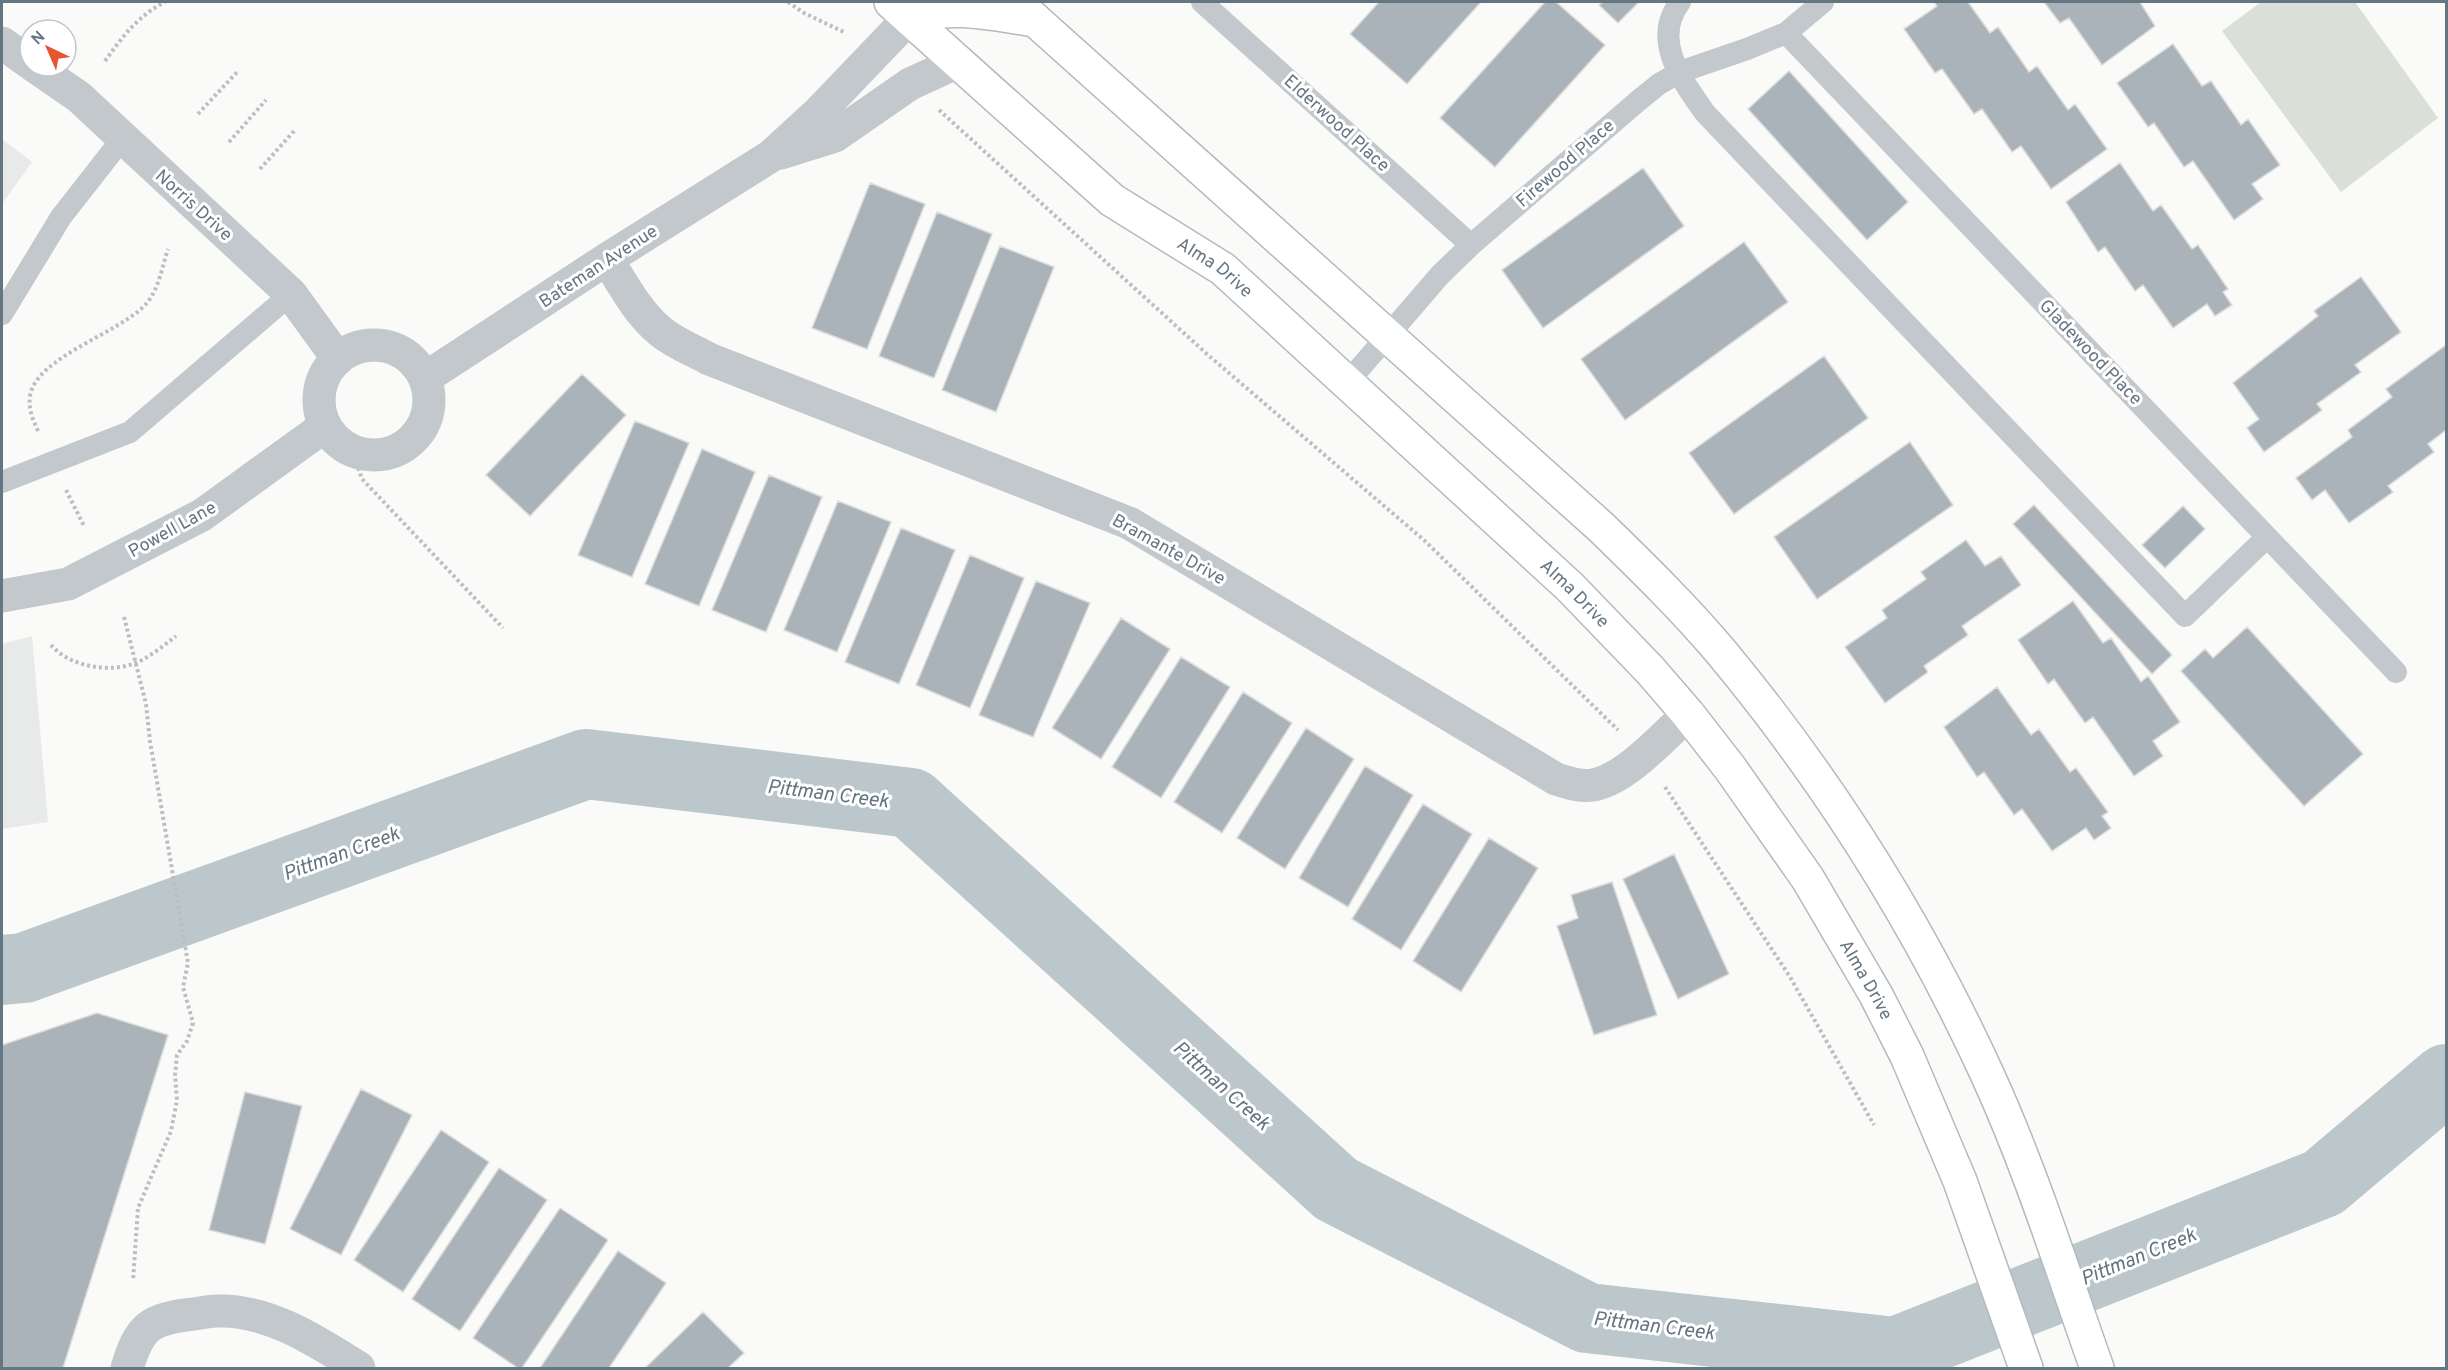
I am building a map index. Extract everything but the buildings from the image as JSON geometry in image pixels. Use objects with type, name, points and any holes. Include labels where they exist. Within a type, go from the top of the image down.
[{"type":"main road","points":[[900,10],[924,12],[1025,11],[1610,536],[1690,618],[1763,705],[1831,797],[1904,913],[1948,993],[1988,1075],[2023,1159],[2097,1368]]},
{"type":"main road","name":"Alma Drive","points":[[900,10],[1112,200],[1223,269],[1570,587],[1650,670],[1688,714],[1771,825],[1843,936],[1907,1056],[1960,1181],[2026,1368]]},
{"type":"street","name":"Bateman Avenue","points":[[425,378],[607,259],[771,156],[818,113],[900,10]]},
{"type":"street","points":[[2,43],[18,54]]},
{"type":"street","name":"Bateman Avenue","points":[[771,156],[835,136],[910,84],[958,62]]},
{"type":"street","name":"Norris Drive","points":[[51,78],[79,97],[291,294],[338,359]]},
{"type":"street","name":"Bramante Drive","points":[[607,259],[646,319],[662,333],[685,346],[709,359],[1129,523],[1556,779],[1576,786],[1594,785],[1612,778],[1641,756],[1688,714]]},
{"type":"street","points":[[368,345],[386,346],[402,352],[416,363],[425,378],[430,396],[428,415],[420,432],[406,446],[389,454],[370,455],[352,451],[336,441],[325,426],[319,409],[320,391],[325,374],[338,359],[351,350],[368,345]]},
{"type":"street","name":"Powell Lane","points":[[2,596],[68,584],[202,515],[325,426]]},
{"type":"street","points":[[127,1368],[139,1336],[161,1319],[217,1311],[252,1316],[290,1328],[322,1344],[351,1366]]},
{"type":"lane","name":"Elderwood Place","points":[[1202,2],[1471,244]]},
{"type":"lane","points":[[1680,2],[1669,22],[1667,34],[1669,48],[1680,72],[1705,113],[2185,616],[2267,537]]},
{"type":"lane","name":"Firewood Place","points":[[1347,383],[1440,274],[1471,244],[1659,84],[1680,72],[1786,33],[1823,2]]},
{"type":"lane","name":"Gladewood Place","points":[[1786,33],[2396,672]]},
{"type":"lane","points":[[2,314],[61,217],[122,139]]},
{"type":"lane","points":[[2,482],[130,432],[291,294]]},
{"type":"path","points":[[105,60],[126,32],[156,6],[165,2]]},
{"type":"path","points":[[788,2],[804,13],[855,36]]},
{"type":"path","points":[[198,114],[238,71]]},
{"type":"path","points":[[230,142],[266,100]]},
{"type":"path","points":[[933,105],[1208,355],[1425,541],[1641,756],[1670,794],[1790,977],[1874,1125]]},
{"type":"path","points":[[260,169],[295,130]]},
{"type":"path","points":[[38,431],[30,411],[30,394],[39,377],[51,364],[135,314],[148,302],[158,284],[168,249]]},
{"type":"path","points":[[352,451],[362,479],[503,628]]},
{"type":"path","points":[[64,486],[84,526]]},
{"type":"path","points":[[124,617],[146,704],[150,741],[188,963],[183,987],[193,1023],[187,1041],[177,1055],[175,1075],[177,1100],[171,1131],[138,1208],[133,1281]]},
{"type":"path","points":[[51,645],[76,663],[94,667],[130,665],[147,657],[176,636]]},
{"type":"shaded area","points":[[2261,2],[2355,2],[2438,118],[2341,192],[2222,31]]},
{"type":"shaded area","points":[[2,139],[32,162],[2,204]]},
{"type":"shaded area","points":[[32,636],[48,822],[2,829],[2,644]]},
{"type":"waterway","name":"Pittman Creek","points":[[2,970],[24,968],[586,764],[911,803],[1336,1189],[1587,1318],[1895,1352],[2323,1183],[2446,1079]]}]
